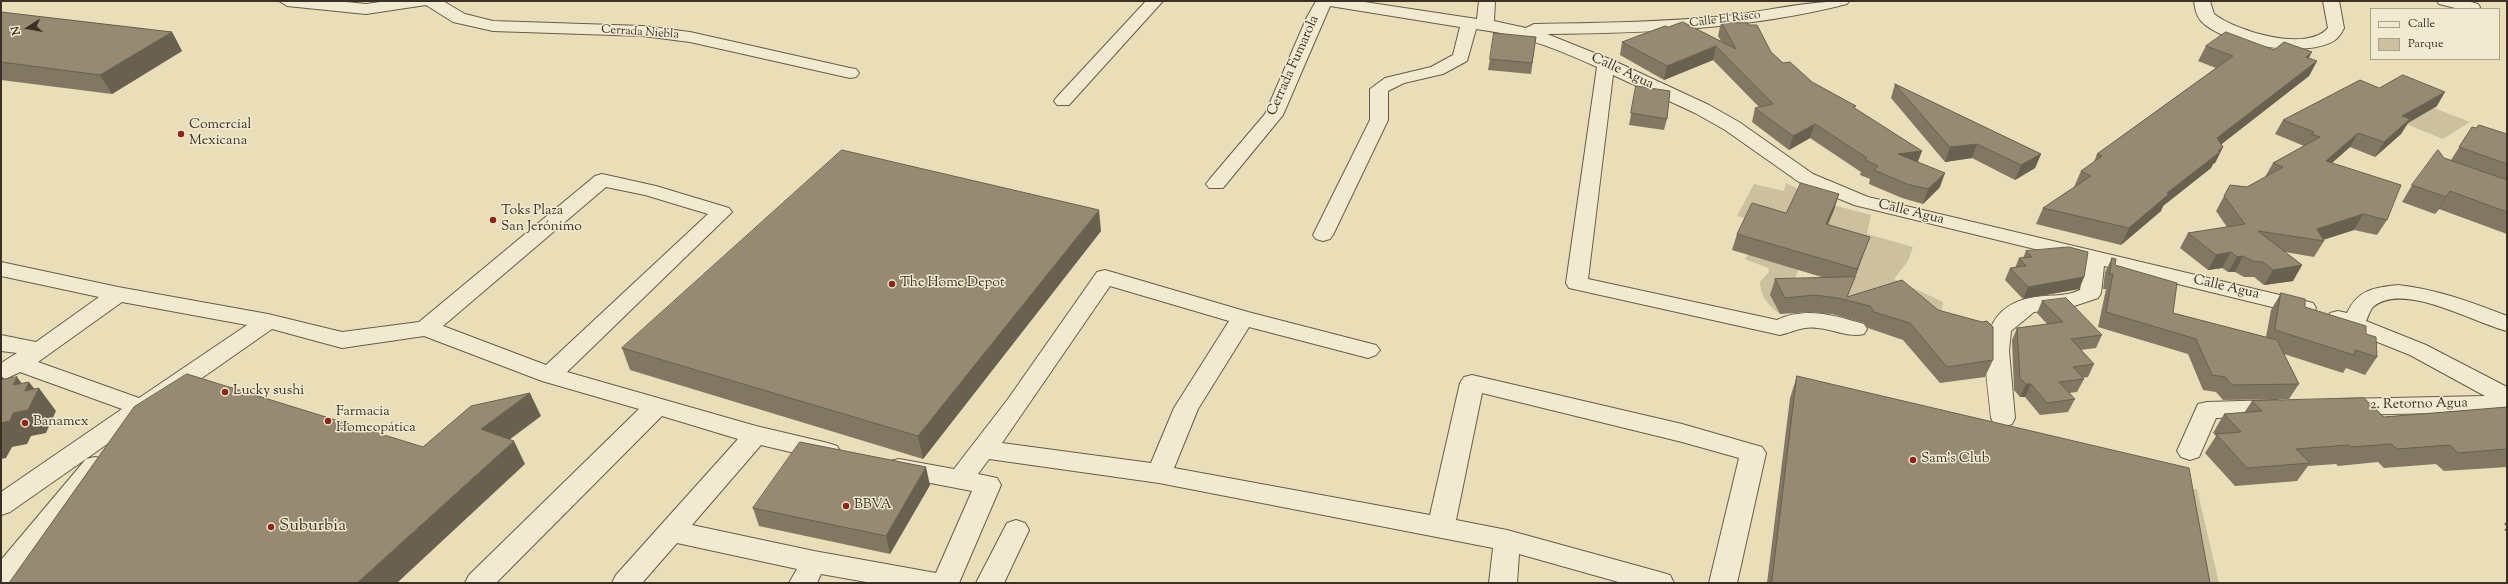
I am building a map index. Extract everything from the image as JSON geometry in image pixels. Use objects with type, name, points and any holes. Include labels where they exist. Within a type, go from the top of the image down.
[{"type":"street","points":[[287,1],[366,9],[422,1]]},
{"type":"street","name":"Cerrada Niebla","points":[[431,1],[459,18],[493,26],[643,31],[690,37],[850,73]]},
{"type":"street","points":[[1063,101],[1155,1]]},
{"type":"street","name":"Calle Agua","points":[[1331,1],[1416,16],[1513,29],[1556,42],[1606,64],[1732,126],[1790,168],[1828,188],[1862,201],[2295,305],[2354,324],[2424,353],[2507,397]]},
{"type":"street","name":"Cerrada Fumarola","points":[[1216,184],[1274,115],[1316,17],[1331,1]]},
{"type":"street","points":[[1323,235],[1379,120],[1379,89],[1388,82],[1433,72],[1448,66],[1461,57],[1487,1]]},
{"type":"street","name":"Calle El Risco","points":[[1513,29],[1660,27],[1757,17],[1841,1]]},
{"type":"street","points":[[2202,1],[2207,17],[2220,27],[2254,38],[2287,42],[2310,42],[2328,37],[2336,28],[2331,1]]},
{"type":"street","points":[[2445,1],[2472,7]]},
{"type":"street","points":[[1606,64],[1577,283],[1780,328],[1795,321],[1806,320],[1827,321],[1856,329]]},
{"type":"street","points":[[426,328],[602,180],[649,190],[722,212],[550,375]]},
{"type":"street","points":[[2003,418],[1998,343],[2000,330],[2018,310],[2030,305],[2074,300],[2090,293],[2095,257]]},
{"type":"street","points":[[1,269],[118,294],[268,321],[342,340],[426,328],[550,375],[756,435],[864,460],[988,485],[945,583]]},
{"type":"street","points":[[960,479],[1043,368],[1105,277],[1243,318],[1368,350]]},
{"type":"street","points":[[2354,324],[2356,312],[2371,298],[2383,292],[2396,291],[2421,293],[2507,324]]},
{"type":"street","points":[[11,368],[40,350],[118,294]]},
{"type":"street","points":[[1159,474],[1186,408],[1243,318]]},
{"type":"street","points":[[1,505],[268,321]]},
{"type":"street","points":[[1,343],[40,350]]},
{"type":"street","points":[[11,368],[143,408]]},
{"type":"street","points":[[1440,527],[1472,383],[1682,433],[1753,453],[1723,583]]},
{"type":"street","name":"2. Retorno Agua","points":[[2324,407],[2488,404],[2507,401]]},
{"type":"street","points":[[479,583],[657,406]]},
{"type":"street","points":[[1,579],[143,408]]},
{"type":"street","points":[[2190,451],[2207,410],[2301,408]]},
{"type":"street","points":[[626,583],[756,435]]},
{"type":"street","points":[[983,449],[1159,474],[1507,540],[1660,583]]},
{"type":"street","points":[[990,583],[1016,530]]},
{"type":"street","points":[[671,531],[808,572],[934,583]]},
{"type":"street","points":[[1503,583],[1507,540]]},
{"type":"green space","points":[[2434,108],[2470,122],[2443,139],[2406,124]]},
{"type":"green space","points":[[1786,183],[1826,203],[1871,215],[1867,234],[1913,247],[1908,261],[1894,279],[1943,302],[1939,333],[1832,303],[1855,276],[1864,253],[1737,216],[1754,184],[1784,191]]},
{"type":"green space","points":[[1748,255],[1803,260],[1791,287],[1770,295],[1780,314],[1772,308],[1763,297],[1760,287],[1760,282],[1769,272],[1768,268],[1745,259]]},
{"type":"green space","points":[[2197,489],[2219,583],[2191,583],[2175,491]]},
{"type":"building","points":[[1,12],[172,32],[100,75],[1,62]]},
{"type":"building","points":[[1683,22],[1736,49],[1721,22],[1748,23],[1749,25],[1757,25],[1771,52],[1783,63],[1790,62],[1812,82],[1856,106],[1853,107],[1922,151],[1898,154],[1945,173],[1928,189],[1907,184],[1874,170],[1878,166],[1865,160],[1867,158],[1815,124],[1793,136],[1755,108],[1773,104],[1716,46],[1667,66],[1622,42],[1665,26],[1668,27]]},
{"type":"building","points":[[2226,32],[2274,50],[2284,42],[2312,52],[2306,57],[2317,61],[2217,138],[2223,147],[2218,151],[2220,152],[2167,193],[2169,194],[2129,228],[2043,208],[2091,176],[2081,171],[2102,156],[2097,154],[2233,56],[2206,46]]},
{"type":"building","points":[[1494,33],[1536,37],[1532,63],[1490,59]]},
{"type":"building","points":[[2403,75],[2445,92],[2402,116],[2410,119],[2384,142],[2358,133],[2326,161],[2401,185],[2387,220],[2363,214],[2317,229],[2324,241],[2258,231],[2302,265],[2273,270],[2263,262],[2253,261],[2243,256],[2237,257],[2231,252],[2216,255],[2188,233],[2245,224],[2224,196],[2230,185],[2247,187],[2283,167],[2273,163],[2320,137],[2311,134],[2314,132],[2283,120],[2360,80],[2379,88]]},
{"type":"building","points":[[1895,84],[2041,154],[2021,165],[1977,144],[1950,147]]},
{"type":"building","points":[[1636,86],[1670,91],[1667,119],[1631,113]]},
{"type":"building","points":[[2479,125],[2507,134],[2507,164],[2459,147],[2472,127],[2476,128]]},
{"type":"building","name":"The Home Depot","points":[[842,150],[1099,210],[918,436],[622,348]]},
{"type":"building","points":[[2438,150],[2444,158],[2507,180],[2507,212],[2450,191],[2446,197],[2412,185]]},
{"type":"building","points":[[1801,183],[1839,194],[1826,224],[1870,237],[1857,269],[1737,234],[1752,203],[1786,213]]},
{"type":"building","points":[[2069,247],[2088,252],[2084,277],[2028,287],[2010,268],[2026,266],[2019,258],[2032,257],[2026,251]]},
{"type":"building","points":[[2112,258],[2116,259],[2115,265],[2177,283],[2173,313],[2277,340],[2299,384],[2232,385],[2225,377],[2212,375],[2196,339],[2106,312],[2113,274],[2110,274]]},
{"type":"building","points":[[1855,277],[1847,297],[1902,280],[1938,310],[1982,322],[1987,321],[1993,327],[1993,360],[1947,367],[1910,323],[1874,312],[1870,306],[1838,298],[1815,295],[1785,298],[1775,279]]},
{"type":"building","points":[[2281,293],[2305,299],[2305,307],[2366,326],[2366,334],[2376,337],[2377,357],[2355,350],[2354,355],[2275,330]]},
{"type":"building","points":[[2066,298],[2102,335],[2071,339],[2094,364],[2073,367],[2084,379],[2059,382],[2075,399],[2047,403],[2031,384],[2026,384],[2020,378],[2017,328],[2063,322],[2042,301]]},
{"type":"building","name":"Suburbia","points":[[187,374],[423,447],[471,406],[530,393],[481,429],[514,441],[357,583],[9,583],[134,407]]},
{"type":"building","name":"Sam's Club","points":[[1797,376],[2189,468],[2210,583],[1772,583]]},
{"type":"building","points":[[17,377],[13,385],[29,382],[25,391],[39,388],[28,410],[13,413],[10,421],[1,423],[1,380]]},
{"type":"building","points":[[2364,398],[2384,417],[2507,407],[2507,449],[2458,453],[2450,445],[2397,449],[2391,444],[2351,447],[2349,445],[2296,449],[2310,463],[2247,468],[2216,434],[2241,432],[2224,414],[2262,411],[2252,401]]},
{"type":"building","name":"BBVA","points":[[800,442],[926,467],[886,536],[753,508]]},
{"type":"place","name":"Comercial Mexicana","points":[[181,134]]},
{"type":"place","name":"Toks Plaza San Jerónimo","points":[[493,220]]},
{"type":"place","name":"The Home Depot","points":[[892,284]]},
{"type":"place","name":"Lucky sushi","points":[[225,392]]},
{"type":"place","name":"Farmacia Homeopática","points":[[328,421]]},
{"type":"place","name":"Banamex","points":[[25,423]]},
{"type":"place","name":"Sam's Club","points":[[1913,460]]},
{"type":"place","name":"BBVA","points":[[846,506]]},
{"type":"place","name":"Suburbia","points":[[271,527]]}]
